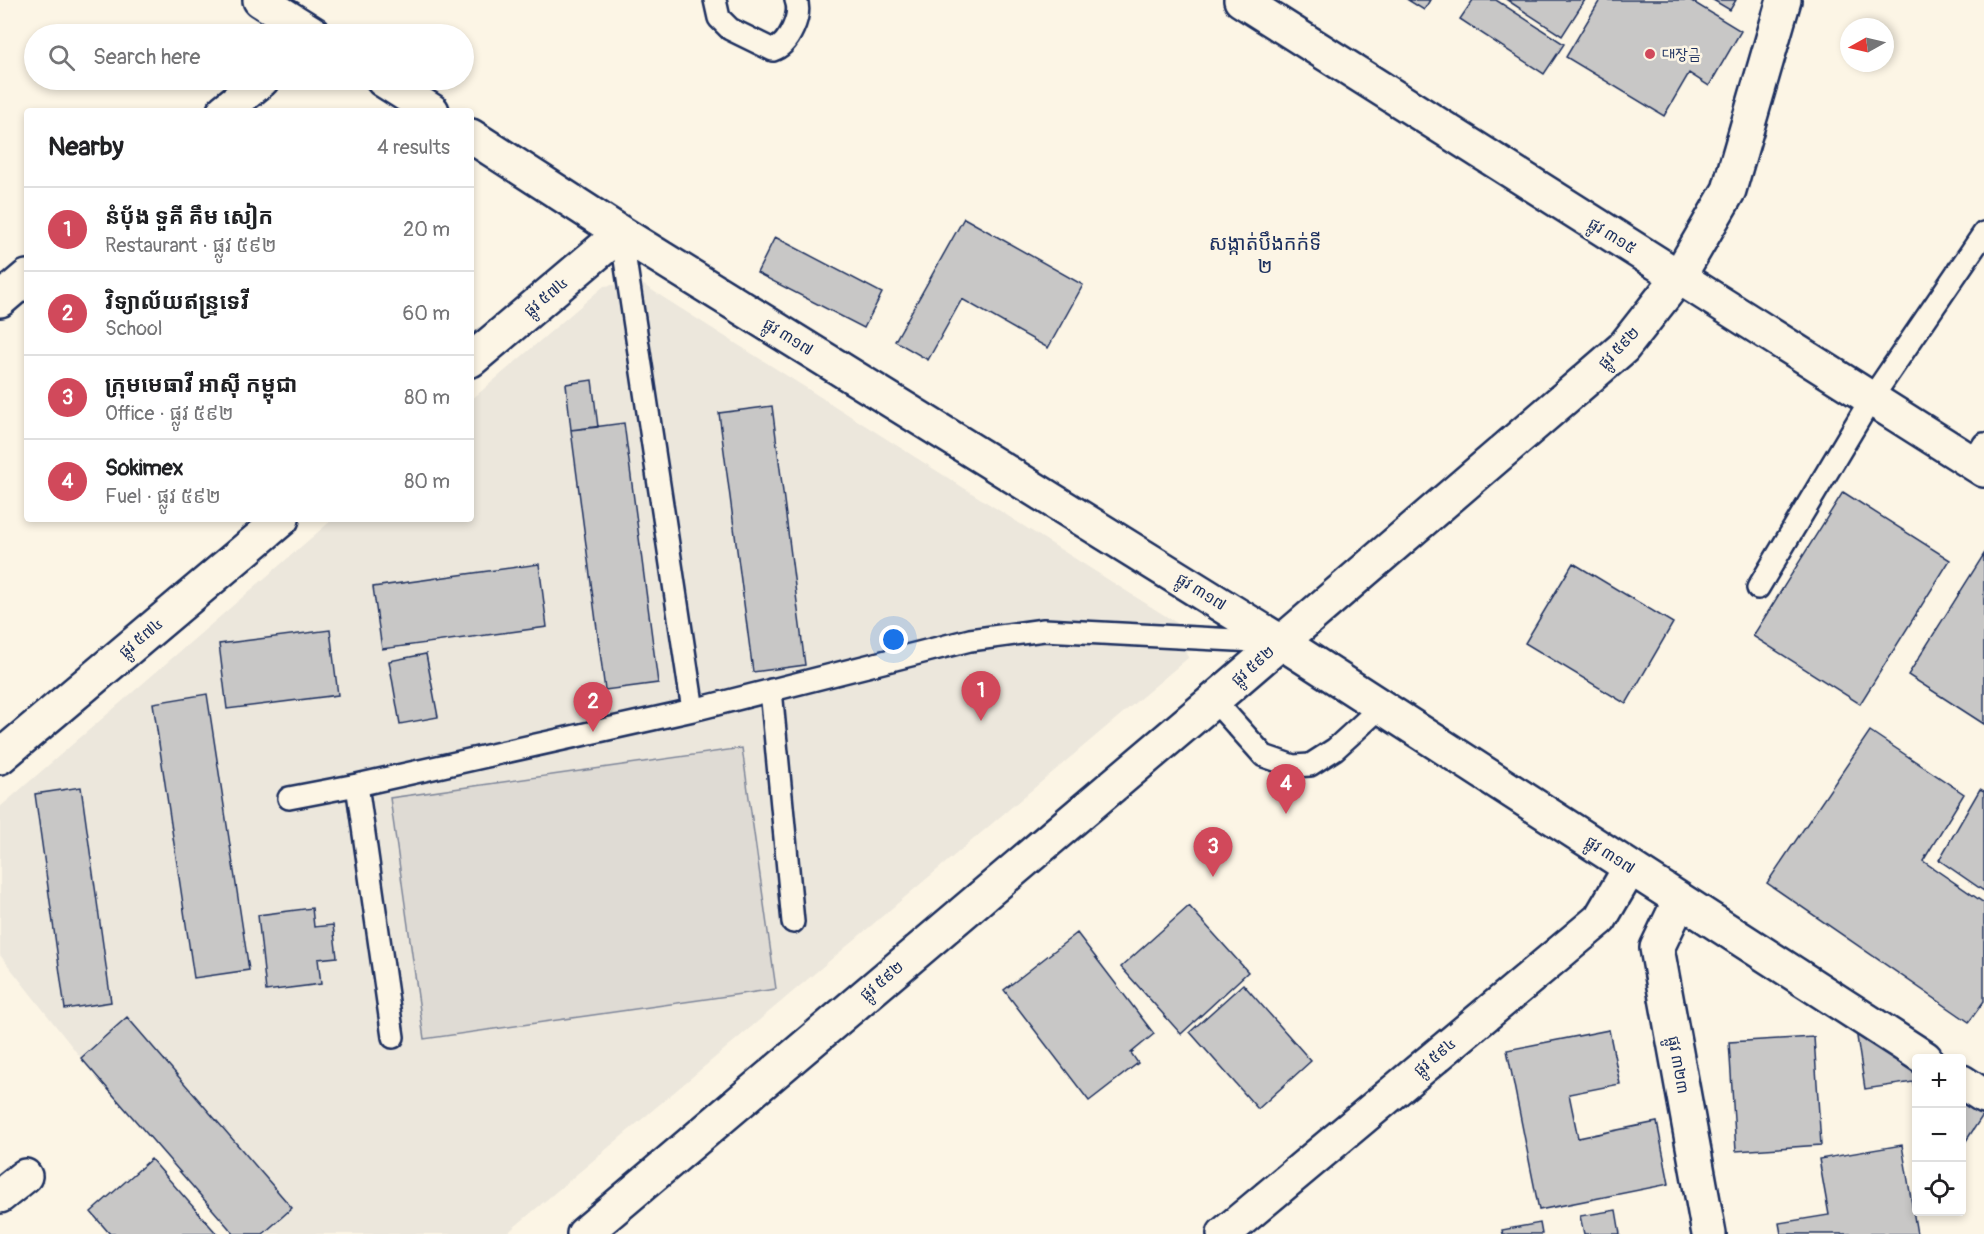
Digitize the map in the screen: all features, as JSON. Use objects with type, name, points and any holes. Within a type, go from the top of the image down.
[{"type":"street","points":[[260,0],[298,24]]},
{"type":"street","name":"ផ្លូវ ៣១៥","points":[[1241,0],[1871,399],[1980,459]]},
{"type":"street","name":"ផ្លូវ ៥៩២","points":[[584,1234],[1214,700],[1623,348],[1678,278],[1729,190],[1784,0]]},
{"type":"street","points":[[228,108],[250,90]]},
{"type":"street","points":[[399,90],[427,108]]},
{"type":"street","name":"ផ្លូវ ៣១៧","points":[[474,138],[621,233],[1281,642],[1917,1054]]},
{"type":"street","name":"ផ្លូវ ៥៧៤","points":[[474,357],[621,233]]},
{"type":"street","points":[[0,300],[24,280]]},
{"type":"street","name":"ផ្លូវ ៥៧៤","points":[[0,757],[278,522]]},
{"type":"street","name":"ផ្លូវ ៥៩៤","points":[[1224,1234],[1600,919],[1630,868]]},
{"type":"street","name":"ផ្លូវ ៣២៣","points":[[1680,900],[1657,948],[1709,1234]]},
{"type":"street","points":[[1966,1085],[1984,1096]]},
{"type":"street","points":[[0,1196],[25,1176]]},
{"type":"lane","points":[[715,0],[719,18],[730,29],[773,50],[781,48],[789,37],[799,8],[796,0]]},
{"type":"lane","points":[[1758,588],[1871,399],[1984,232]]},
{"type":"lane","points":[[621,233],[693,710]]},
{"type":"lane","points":[[289,798],[693,710],[970,640],[1044,630],[1281,642]]},
{"type":"lane","points":[[771,690],[793,922]]},
{"type":"lane","points":[[1214,700],[1264,756],[1293,766],[1310,765],[1335,749],[1382,707]]},
{"type":"lane","points":[[357,785],[393,1037]]},
{"type":"shaded area","points":[[639,282],[1183,627],[1188,658],[506,1234],[234,1234],[81,1058],[0,955],[0,807],[330,522],[474,522],[474,397],[604,286]]},
{"type":"shaded area","points":[[742,748],[776,989],[424,1039],[390,798]]},
{"type":"building","points":[[1408,0],[1430,0],[1424,10]]},
{"type":"building","points":[[1473,0],[1496,0],[1564,44],[1544,74],[1460,19]]},
{"type":"building","points":[[1507,0],[1585,0],[1562,36]]},
{"type":"building","points":[[1600,0],[1690,0],[1741,31],[1709,86],[1689,73],[1664,116],[1566,57]]},
{"type":"building","points":[[1713,0],[1736,0],[1730,10]]},
{"type":"building","points":[[964,218],[1083,285],[1048,348],[962,299],[928,360],[895,341]]},
{"type":"building","points":[[775,237],[882,293],[864,328],[757,273]]},
{"type":"building","points":[[592,380],[598,427],[571,430],[566,384]]},
{"type":"building","points":[[772,406],[805,665],[753,672],[719,413]]},
{"type":"building","points":[[624,423],[658,683],[605,690],[571,430]]},
{"type":"building","points":[[1843,492],[1950,560],[1860,704],[1753,636]]},
{"type":"building","points":[[1984,554],[1984,724],[1908,675]]},
{"type":"building","points":[[1573,563],[1673,623],[1626,704],[1525,643]]},
{"type":"building","points":[[539,564],[547,627],[382,649],[373,587]]},
{"type":"building","points":[[330,630],[338,695],[227,709],[219,644]]},
{"type":"building","points":[[426,654],[438,717],[400,724],[389,661]]},
{"type":"building","points":[[207,694],[249,970],[194,978],[153,703]]},
{"type":"building","points":[[1870,731],[1964,794],[1923,861],[1984,903],[1984,1001],[1969,1022],[1767,883]]},
{"type":"building","points":[[81,787],[111,1002],[65,1009],[35,794]]},
{"type":"building","points":[[1980,789],[1984,791],[1984,891],[1939,860]]},
{"type":"building","points":[[1189,906],[1248,972],[1181,1034],[1121,967]]},
{"type":"building","points":[[312,908],[314,927],[333,925],[337,957],[318,959],[321,984],[266,991],[258,915]]},
{"type":"building","points":[[1077,933],[1154,1034],[1131,1053],[1138,1063],[1089,1101],[1004,990]]},
{"type":"building","points":[[1243,984],[1311,1061],[1258,1109],[1190,1032]]},
{"type":"building","points":[[127,1017],[292,1208],[263,1234],[234,1234],[81,1058]]},
{"type":"building","points":[[1609,1030],[1620,1084],[1569,1094],[1578,1138],[1657,1122],[1669,1184],[1539,1210],[1507,1050]]},
{"type":"building","points":[[1856,1030],[1912,1068],[1912,1082],[1865,1089]]},
{"type":"building","points":[[1814,1037],[1821,1145],[1736,1151],[1729,1042]]},
{"type":"building","points":[[1966,1104],[1983,1115],[1966,1141]]},
{"type":"building","points":[[1902,1145],[1912,1216],[1914,1216],[1917,1234],[1781,1234],[1779,1223],[1829,1215],[1819,1159]]},
{"type":"building","points":[[151,1159],[217,1234],[110,1234],[91,1212]]},
{"type":"building","points":[[1616,1210],[1620,1234],[1584,1234],[1580,1216]]},
{"type":"building","points":[[1540,1223],[1542,1234],[1503,1234],[1502,1230]]},
{"type":"place","name":"대장금","points":[[1650,54]]},
{"type":"place","name":"នំប៉័ង ទួគី គឹម សៀក","points":[[981,721]]},
{"type":"place","name":"វិទ្យាល័យឥន្រ្ទទេវី","points":[[593,732]]},
{"type":"place","name":"Sokimex","points":[[1286,814]]},
{"type":"place","name":"ក្រុមមេធាវី អាស៊ី កម្ពុជា","points":[[1213,877]]},
{"type":"district","name":"សង្កាត់បឹងកក់ទី ២","points":[[1265,254]]}]
